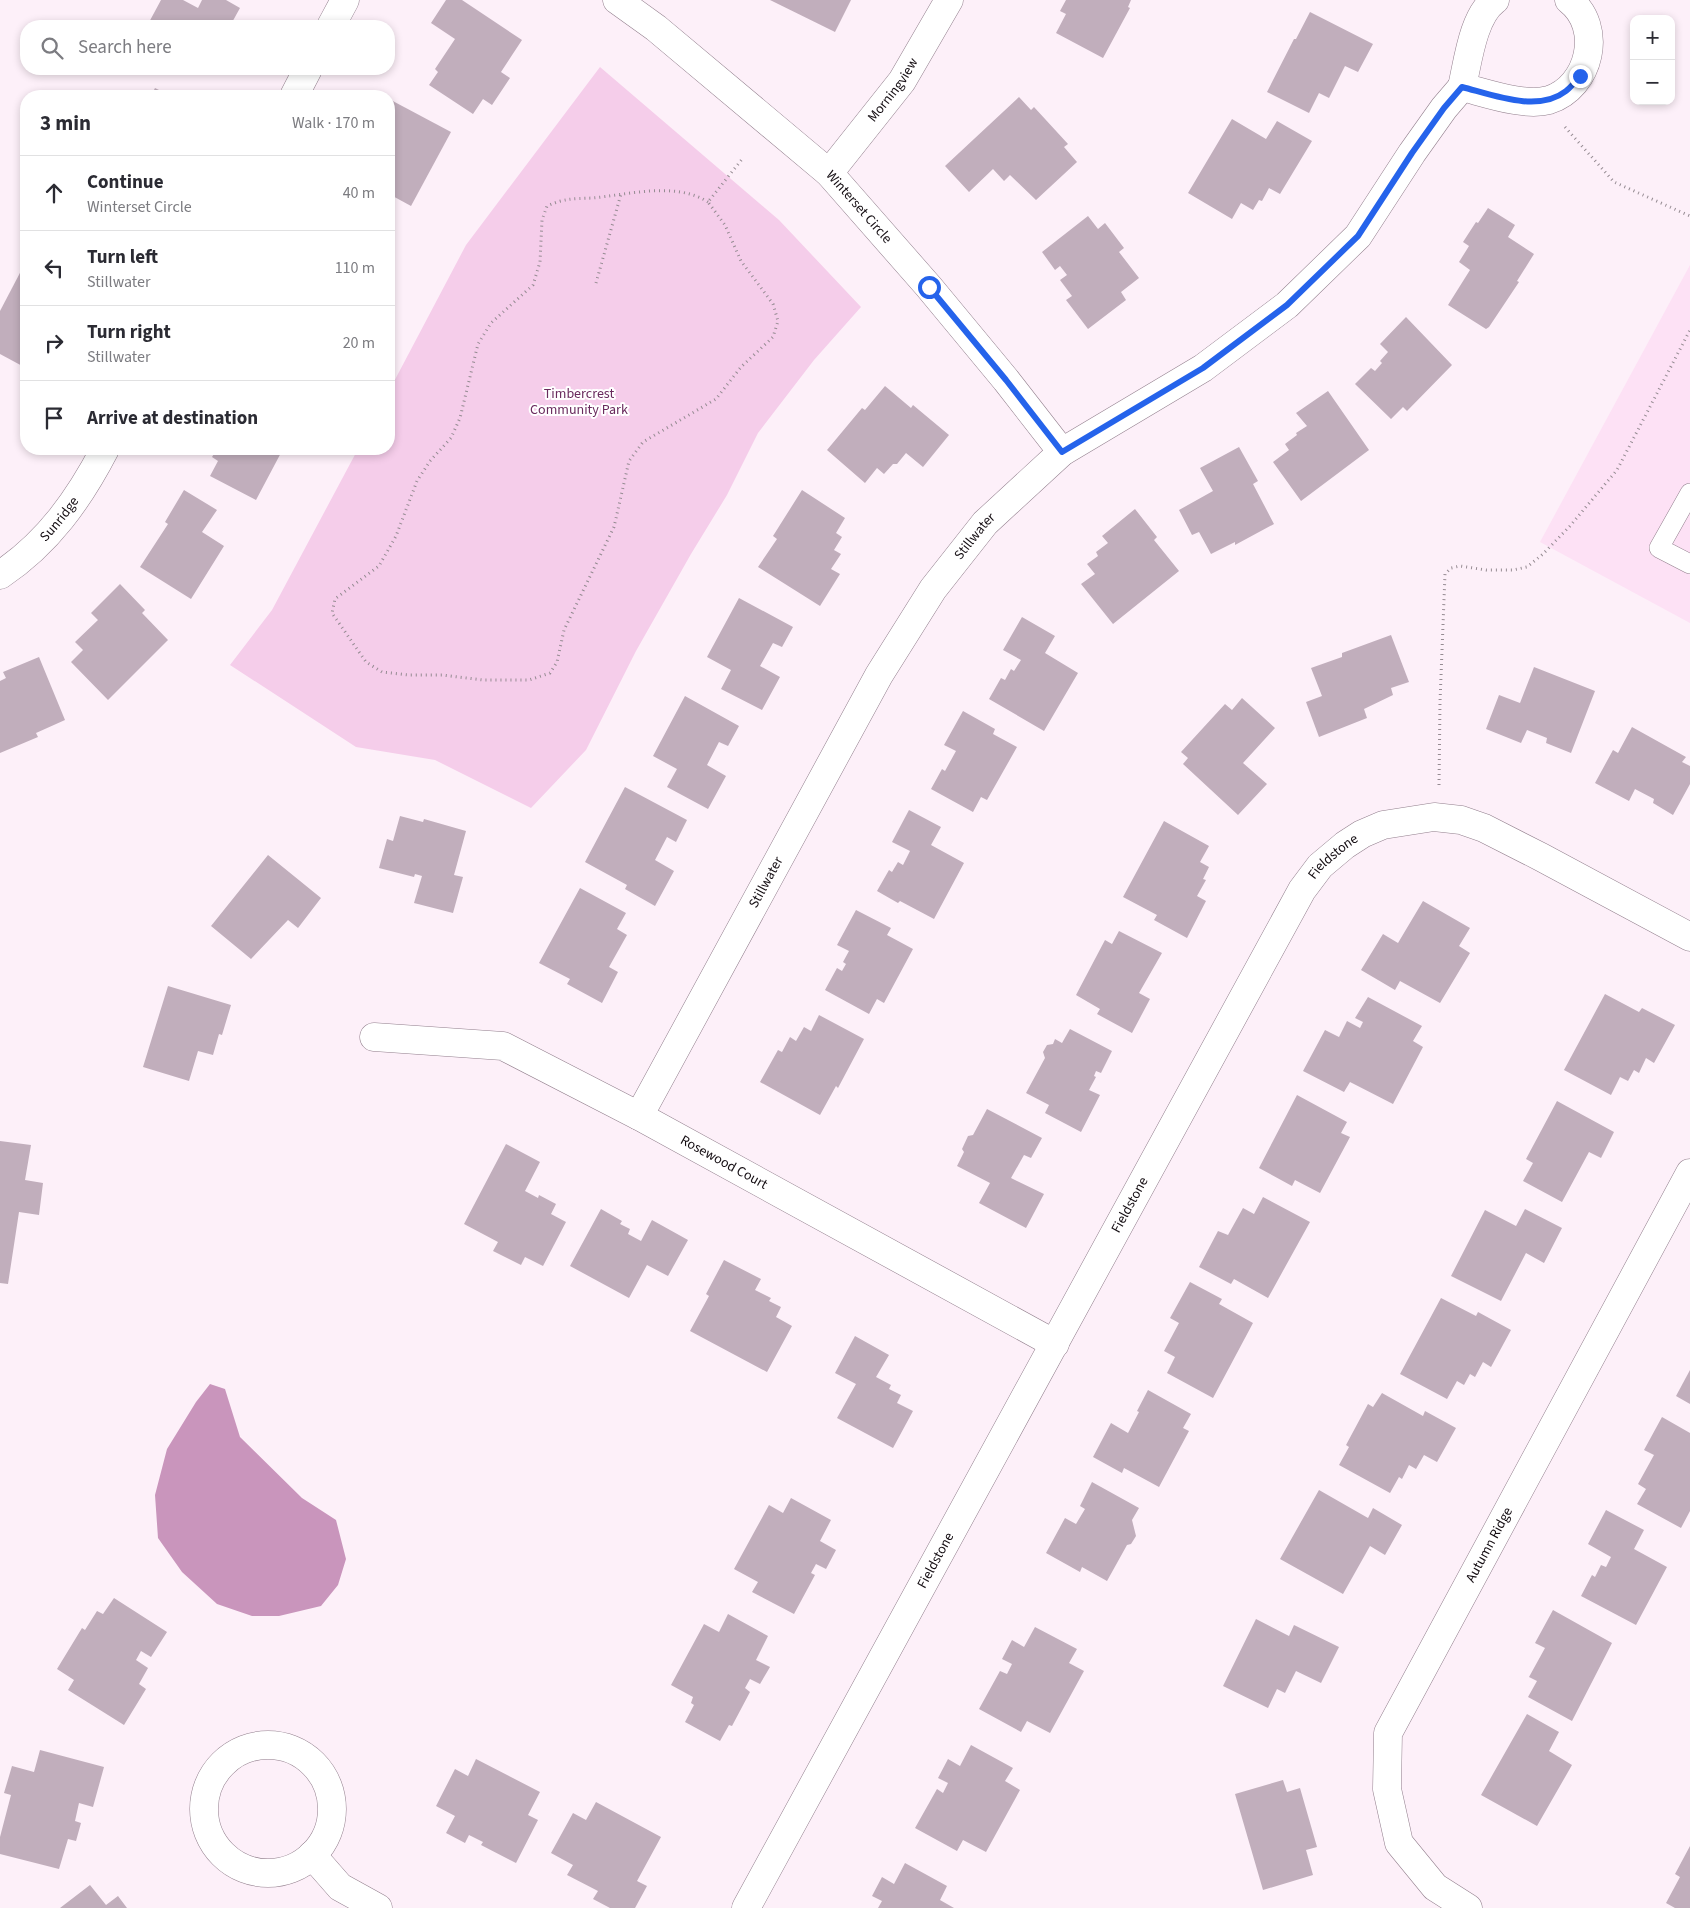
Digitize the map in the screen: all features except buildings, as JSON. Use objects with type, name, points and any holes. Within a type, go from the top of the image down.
[{"type":"street","points":[[334,20],[345,0]]},
{"type":"street","name":"Winterset Circle","points":[[617,0],[656,28],[829,173],[941,302],[1006,380],[1062,452]]},
{"type":"street","name":"Morningview","points":[[829,173],[902,82],[949,0]]},
{"type":"street","name":"Stillwater","points":[[639,1116],[879,675],[933,588],[985,523],[1062,452],[1203,368],[1287,305],[1358,236],[1412,153],[1444,108],[1462,87],[1479,19],[1495,0]]},
{"type":"street","points":[[1462,87],[1530,103],[1549,100],[1566,91],[1580,76],[1588,59],[1590,40],[1585,21],[1575,4],[1569,0]]},
{"type":"street","points":[[297,90],[305,75]]},
{"type":"street","name":"Sunridge","points":[[0,575],[18,563],[57,525],[102,455]]},
{"type":"street","name":"Fieldstone","points":[[746,1908],[1302,890],[1320,866],[1345,845],[1362,834],[1383,825],[1434,816],[1461,820],[1484,828],[1541,856],[1690,937]]},
{"type":"street","name":"Rosewood Court","points":[[374,1037],[504,1046],[639,1116],[1055,1344]]},
{"type":"street","name":"Autumn Ridge","points":[[1468,1908],[1435,1887],[1399,1843],[1387,1789],[1388,1733],[1690,1173]]},
{"type":"street","points":[[265,1744],[287,1747],[307,1757],[322,1773],[330,1794],[332,1816],[325,1837],[312,1855],[295,1867],[275,1873],[255,1872],[236,1865],[220,1852],[209,1834],[203,1815],[205,1794],[212,1775],[226,1760],[243,1749],[265,1744]]},
{"type":"street","points":[[312,1855],[340,1887],[378,1908]]},
{"type":"lane","points":[[1690,493],[1659,548],[1690,564]]},
{"type":"path","points":[[1540,101],[1614,182],[1690,216]]},
{"type":"path","points":[[708,202],[743,158]]},
{"type":"path","points":[[644,190],[689,194],[708,202],[725,225],[741,261],[773,304],[778,321],[773,337],[742,367],[716,399],[643,442],[629,461],[614,527],[564,630],[557,662],[550,673],[529,680],[483,680],[442,675],[409,675],[382,672],[366,662],[332,613],[335,599],[379,566],[396,536],[417,481],[430,461],[451,438],[460,418],[478,344],[491,323],[533,285],[537,276],[540,262],[542,220],[547,206],[563,199],[622,194],[644,190]]},
{"type":"path","points":[[596,283],[622,194]]},
{"type":"path","points":[[1441,818],[1438,774],[1445,574],[1451,568],[1460,566],[1486,570],[1513,570],[1527,566],[1543,554],[1570,526],[1616,470],[1690,330]]},
{"type":"shaded area","points":[[1690,265],[1690,623],[1540,542]]},
{"type":"shaded area","points":[[210,1384],[225,1389],[240,1437],[302,1498],[336,1520],[346,1559],[338,1585],[321,1606],[279,1616],[252,1616],[217,1604],[182,1572],[158,1538],[155,1495],[167,1449],[196,1402]]},
{"type":"green space","name":"Timbercrest Community Park","points":[[600,67],[779,220],[861,307],[814,360],[758,433],[727,495],[636,651],[586,750],[531,808],[435,760],[356,747],[230,665],[272,610],[355,455],[395,455],[395,380],[466,245]]},
{"type":"route","points":[[929,287],[1006,380],[1062,452],[1203,368],[1287,305],[1358,236],[1412,153],[1444,108],[1462,87],[1530,103],[1549,100],[1566,91],[1580,76]]}]
